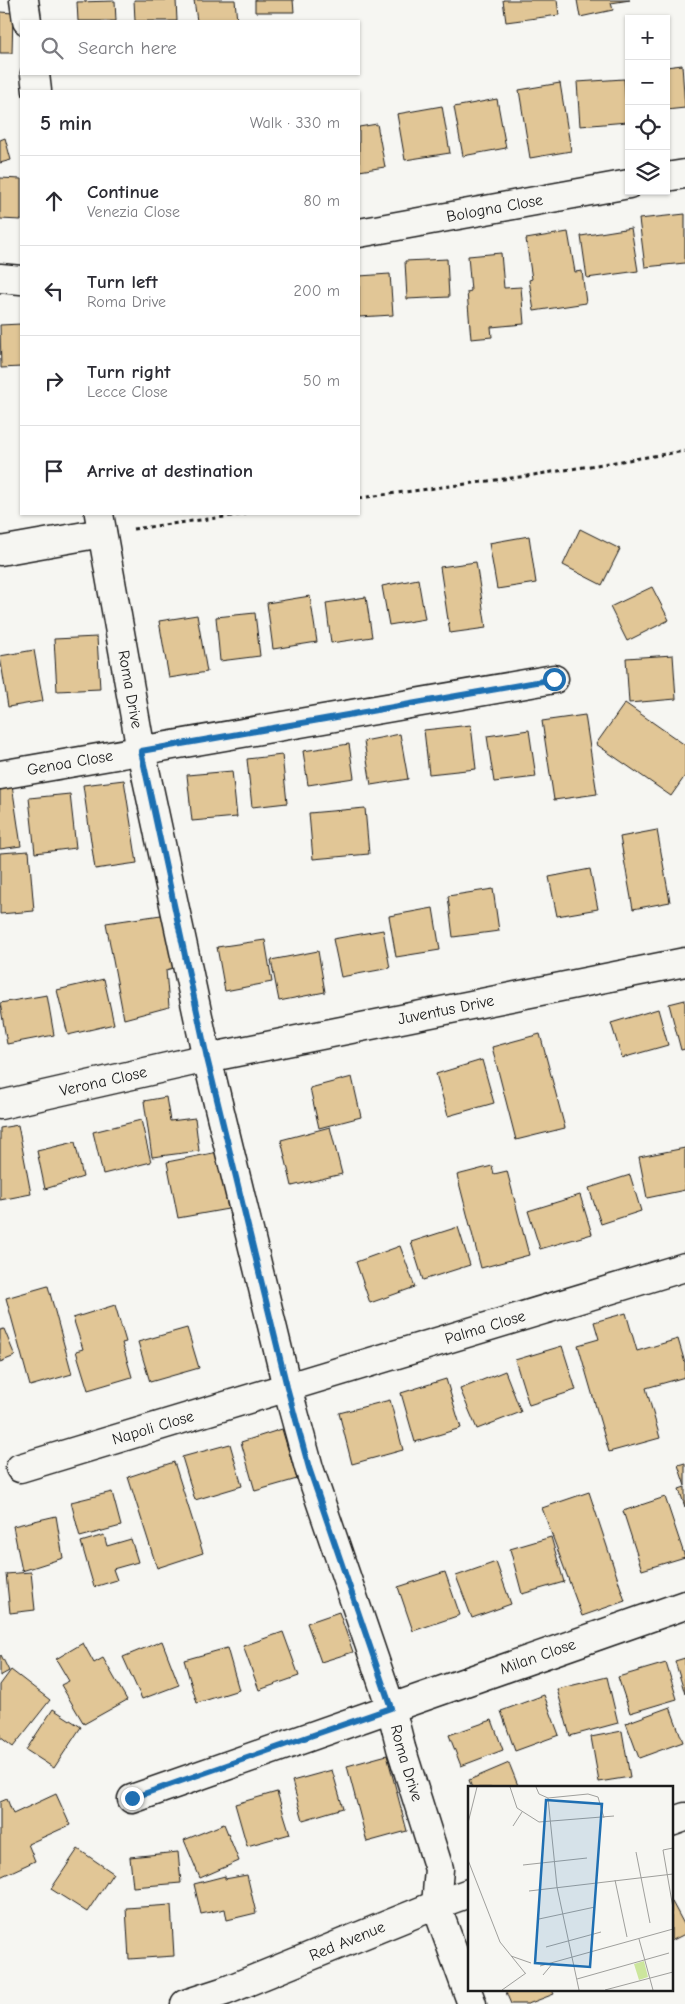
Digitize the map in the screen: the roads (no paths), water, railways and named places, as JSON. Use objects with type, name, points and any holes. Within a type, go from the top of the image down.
[{"type":"street","points":[[24,0],[27,20]]},
{"type":"street","points":[[35,75],[37,90]]},
{"type":"street","points":[[670,176],[685,174]]},
{"type":"street","name":"Bologna Close","points":[[360,233],[625,185]]},
{"type":"street","points":[[0,278],[20,280]]},
{"type":"street","points":[[0,551],[101,524]]},
{"type":"street","name":"Roma Drive","points":[[101,524],[141,751],[207,1058],[287,1387],[309,1468],[391,1708],[400,1748],[440,1869],[436,1905]]},
{"type":"street","name":"Genoa Close","points":[[0,775],[554,679]]},
{"type":"street","name":"Juventus Drive","points":[[207,1058],[685,962]]},
{"type":"street","name":"Verona Close","points":[[0,1105],[207,1058]]},
{"type":"street","name":"Palma Close","points":[[287,1387],[685,1267]]},
{"type":"street","name":"Napoli Close","points":[[20,1468],[287,1387]]},
{"type":"street","name":"Milan Close","points":[[132,1798],[685,1605]]},
{"type":"street","points":[[672,1822],[685,1818]]},
{"type":"street","name":"Red Avenue","points":[[185,2004],[220,1998],[436,1905],[468,1893]]},
{"type":"street","points":[[436,1905],[472,2004]]}]
